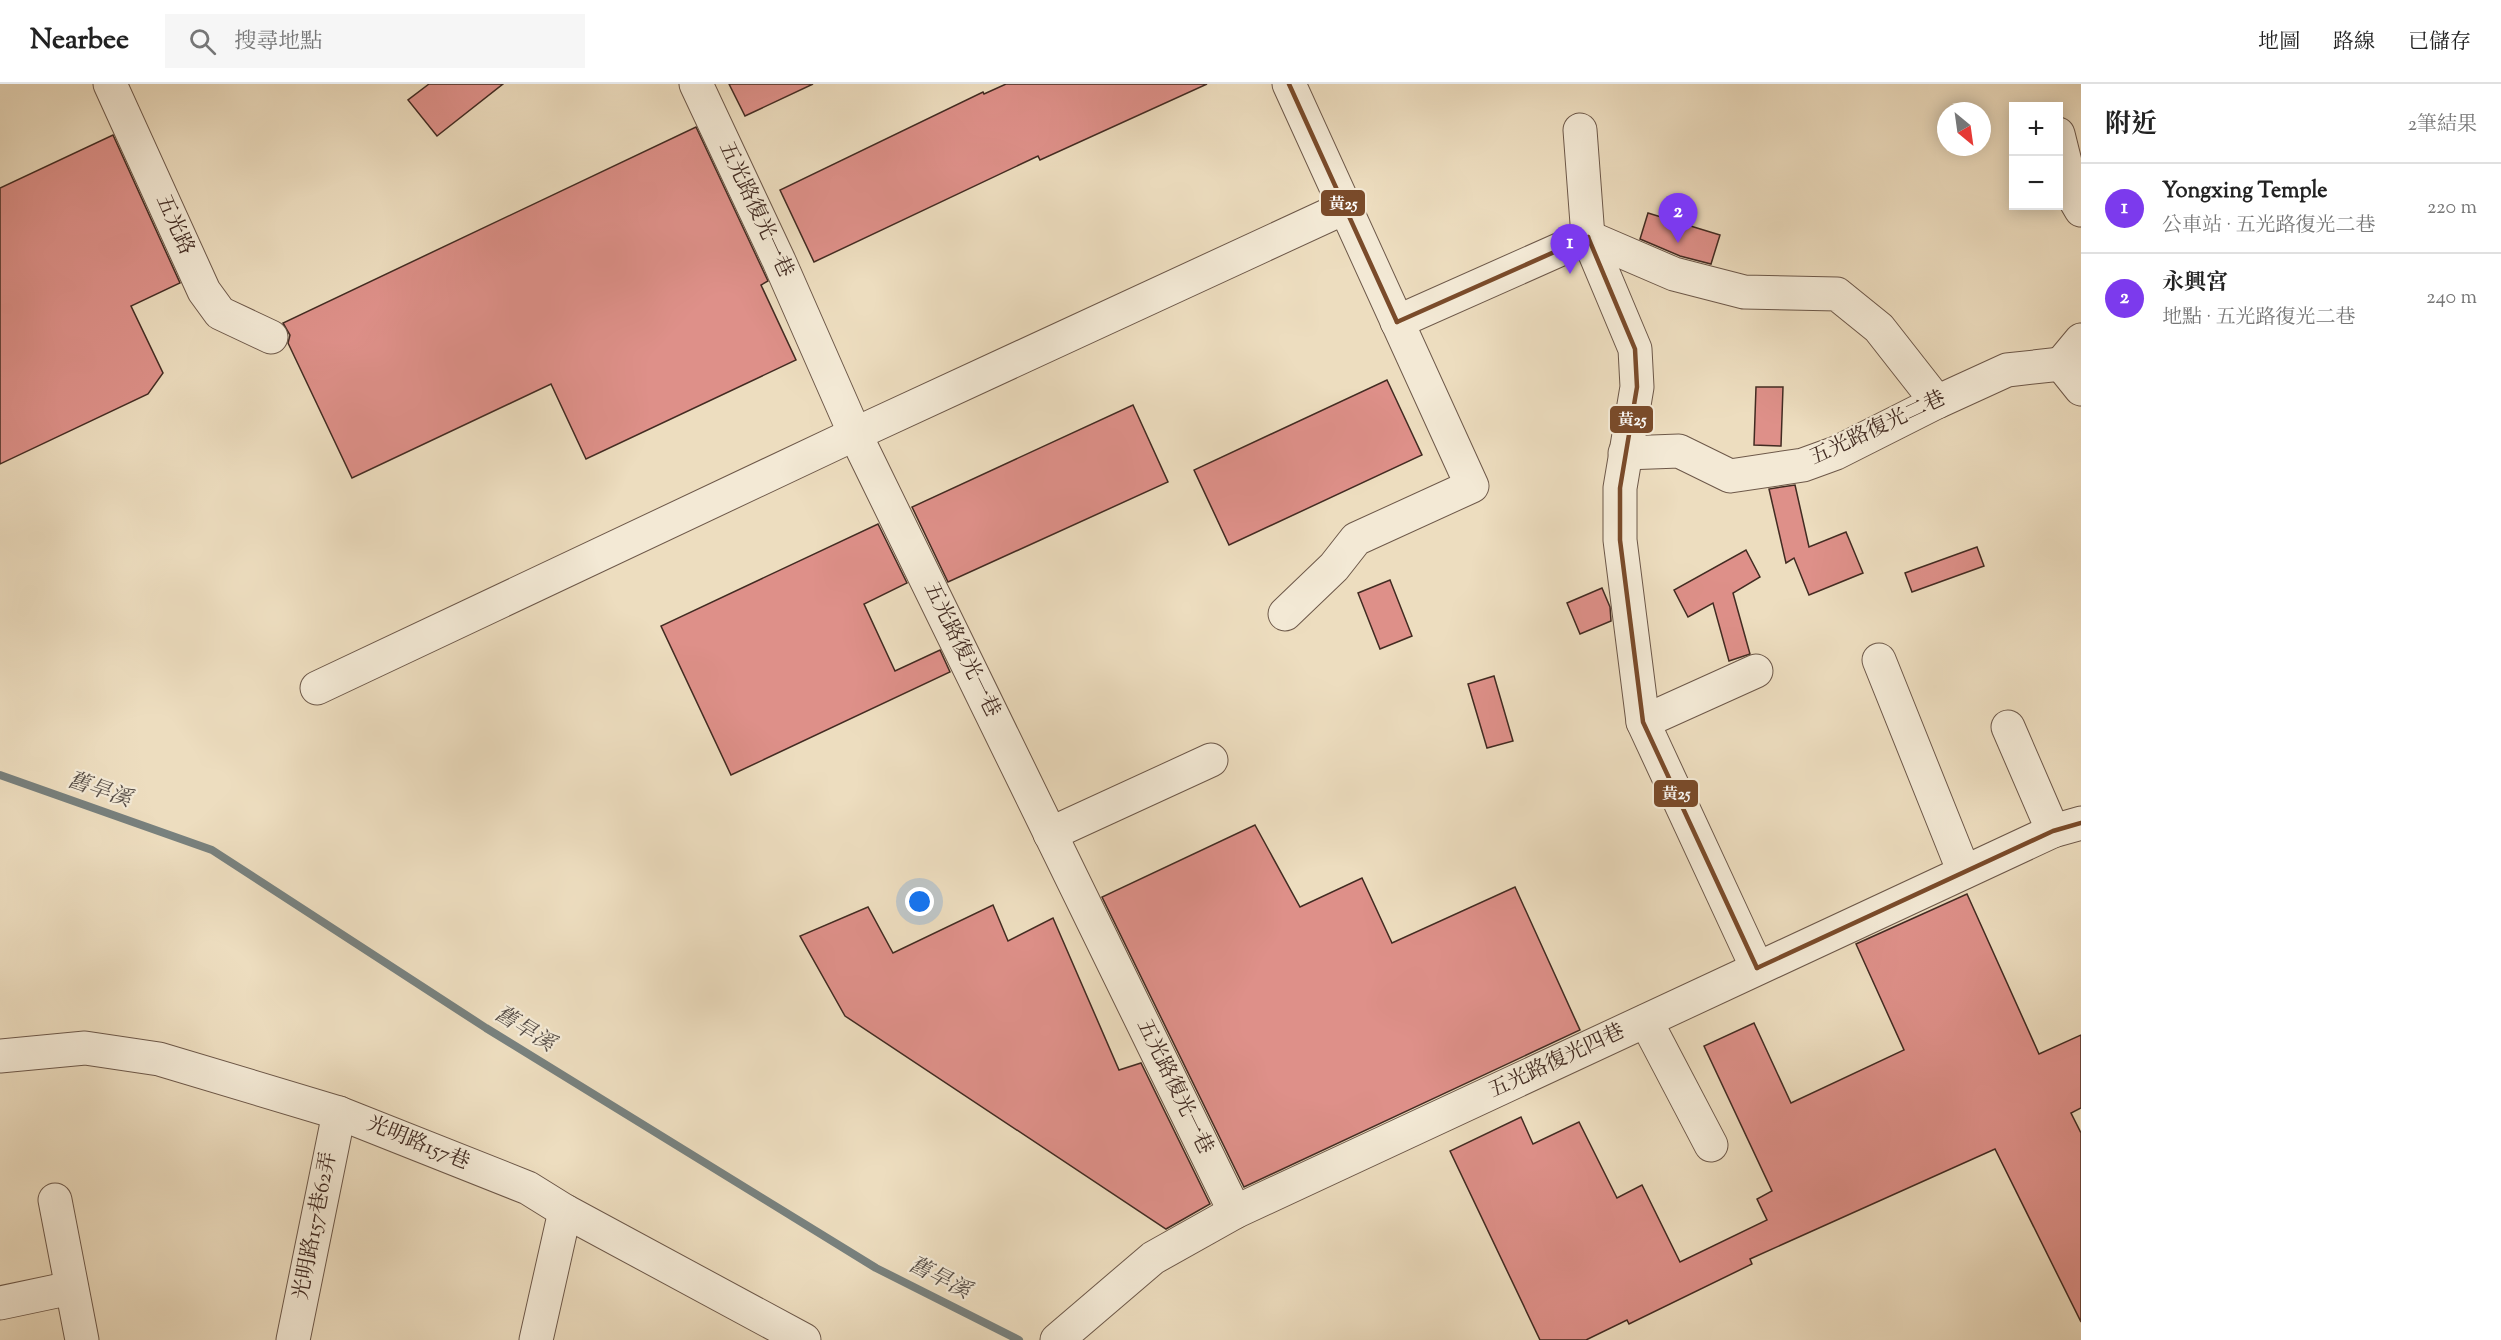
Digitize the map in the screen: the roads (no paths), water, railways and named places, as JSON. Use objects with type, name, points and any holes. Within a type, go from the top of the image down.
[{"type":"street","name":"五光路","points":[[110,84],[204,291],[219,313],[271,337]]},
{"type":"street","name":"五光路復光一巷","points":[[696,84],[779,261],[855,434],[1235,1212]]},
{"type":"street","points":[[1285,614],[1334,567],[1356,539],[1472,486],[1289,84]]},
{"type":"street","points":[[1580,130],[1588,237],[1635,348],[1637,387],[1620,488],[1620,540],[1643,722],[1757,968]]},
{"type":"street","points":[[2063,154],[2074,198],[2081,210]]},
{"type":"street","points":[[317,688],[855,434],[1346,207]]},
{"type":"street","points":[[1397,322],[1588,237],[1674,274],[1744,292],[1837,294],[1879,328],[1938,402]]},
{"type":"street","name":"五光路復光二巷","points":[[1625,453],[1679,451],[1730,476],[1803,465],[1836,453],[2007,370],[2074,364]]},
{"type":"street","points":[[1879,660],[1964,872]]},
{"type":"street","points":[[1643,722],[1756,671]]},
{"type":"street","points":[[2008,727],[2067,827]]},
{"type":"street","points":[[1050,834],[1211,760]]},
{"type":"street","name":"五光路復光四巷","points":[[1057,1340],[1153,1258],[1235,1212],[1964,872],[2067,827]]},
{"type":"street","points":[[1646,1021],[1711,1145]]},
{"type":"street","name":"光明路157巷","points":[[0,1056],[85,1048],[159,1059],[339,1113],[528,1188],[565,1211],[804,1340]]},
{"type":"street","name":"光明路157巷62弄","points":[[293,1340],[339,1113]]},
{"type":"street","points":[[55,1200],[82,1340]]},
{"type":"street","points":[[536,1340],[565,1211]]},
{"type":"street","points":[[0,1303],[71,1288]]},
{"type":"waterway","name":"舊旱溪","points":[[0,775],[212,850],[486,1028],[876,1268],[1019,1340]]},
{"type":"place","name":"永興宮","points":[[1678,243]]},
{"type":"place","name":"Yongxing Temple","points":[[1570,274]]}]
